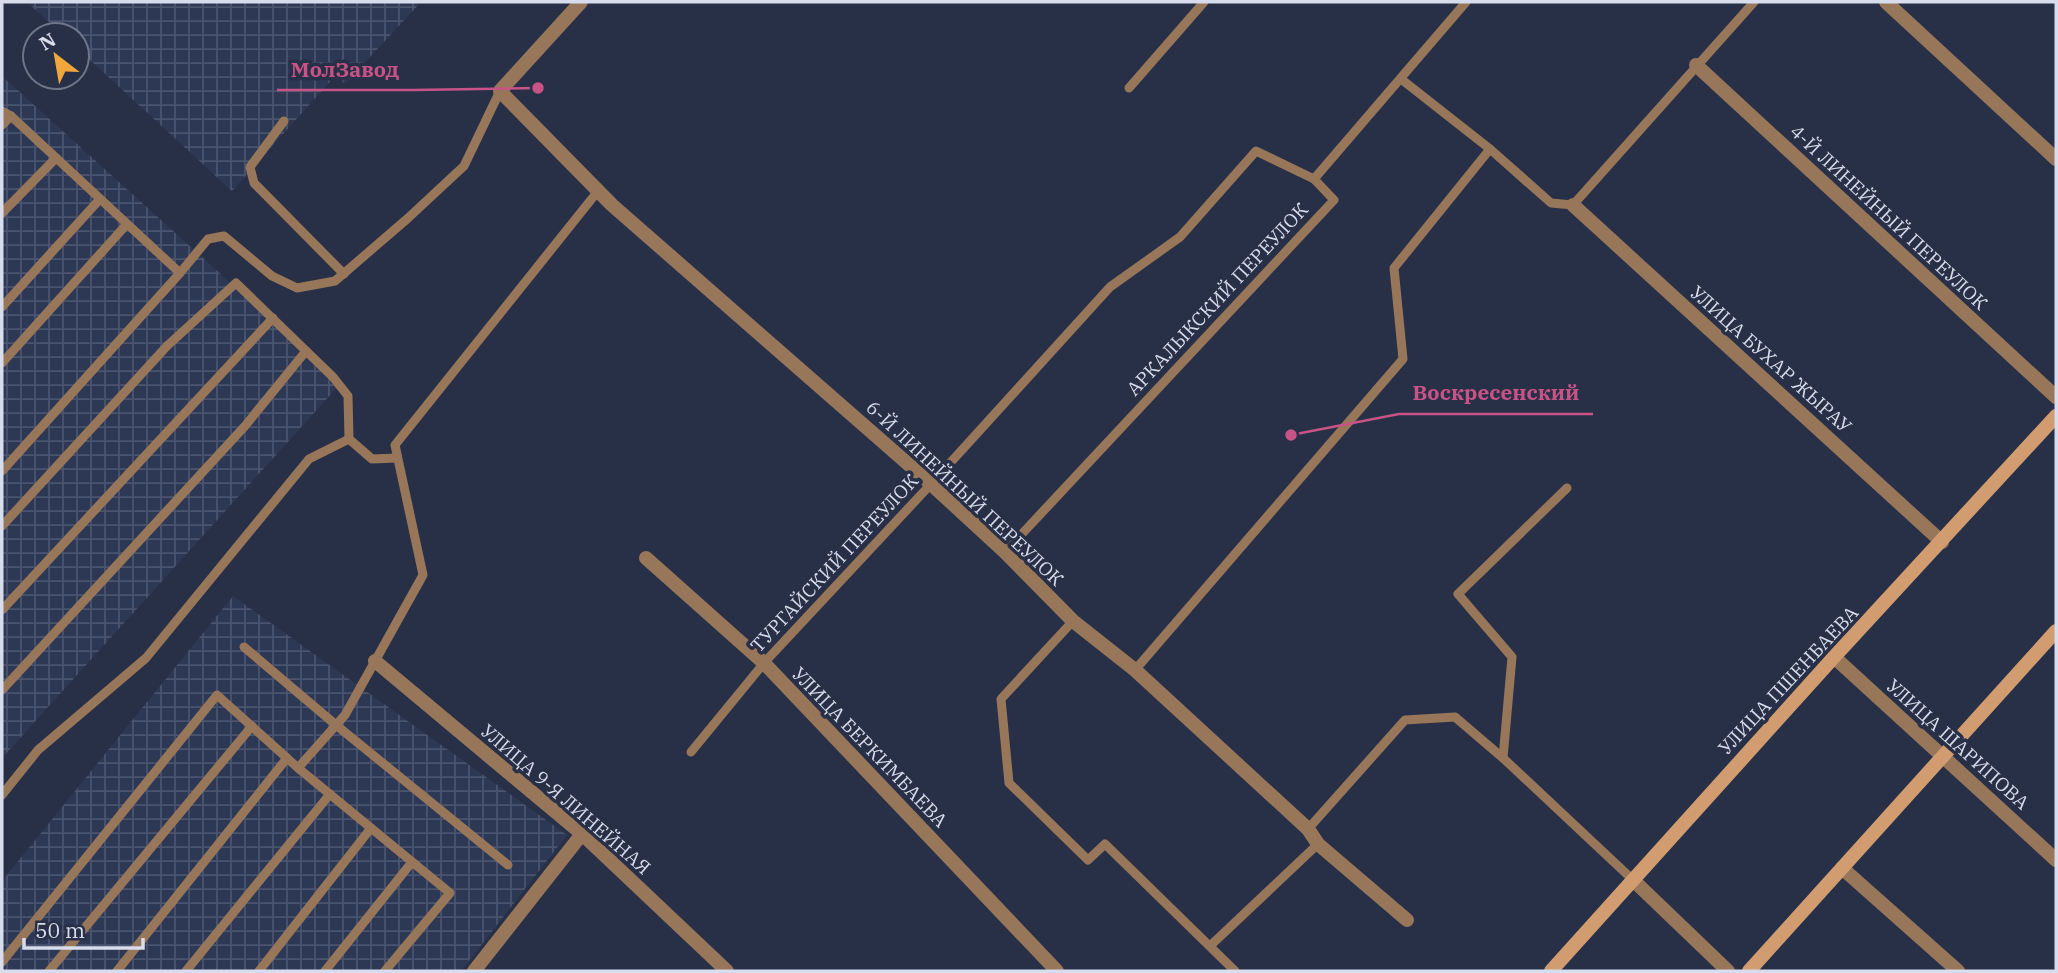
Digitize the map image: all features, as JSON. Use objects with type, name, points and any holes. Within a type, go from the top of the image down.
[{"type":"street","points":[[500,91],[581,2]]},
{"type":"street","points":[[1886,2],[2056,159]]},
{"type":"street","name":"4-Й ЛИНЕЙНЫЙ ПЕРЕУЛОК","points":[[1696,65],[2056,397]]},
{"type":"street","name":"6-Й ЛИНЕЙНЫЙ ПЕРЕУЛОК","points":[[500,91],[598,191],[931,484],[1005,552],[1073,621],[1135,670],[1308,829],[1318,844],[1407,920]]},
{"type":"street","name":"УЛИЦА БУХАР ЖЫРАУ","points":[[1573,205],[1942,542]]},
{"type":"street","name":"УЛИЦА ПШЕНБАЕВА","points":[[1551,971],[2056,416]]},
{"type":"street","name":"УЛИЦА БЕРКИМБАЕВА","points":[[646,558],[764,663],[1057,971]]},
{"type":"street","points":[[1749,971],[1943,756],[2054,638]]},
{"type":"street","name":"УЛИЦА ШАРИПОВА","points":[[1834,657],[2056,860]]},
{"type":"street","name":"УЛИЦА 9-Я ЛИНЕЙНАЯ","points":[[375,661],[582,834],[727,971]]},
{"type":"street","points":[[478,970],[582,834]]},
{"type":"street","points":[[1842,868],[1958,971]]},
{"type":"street","points":[[1632,879],[1728,971]]},
{"type":"lane","points":[[1129,88],[1204,2]]},
{"type":"lane","name":"АРКАЛЫКСКИЙ ПЕРЕУЛОК","points":[[1005,552],[1334,200],[1314,179],[1466,2]]},
{"type":"lane","points":[[1401,79],[1490,149],[1551,203],[1573,205],[1754,2]]},
{"type":"lane","points":[[2,471],[208,239],[224,236],[272,276],[297,288],[335,281],[464,166],[500,91]]},
{"type":"lane","points":[[2,111],[180,273]]},
{"type":"lane","points":[[2,125],[11,117]]},
{"type":"lane","points":[[284,121],[250,167],[254,183],[344,274]]},
{"type":"lane","points":[[1135,670],[1403,359],[1394,268],[1490,149]]},
{"type":"lane","name":"ТУРГАЙСКИЙ ПЕРЕУЛОК","points":[[691,752],[764,663],[1110,287],[1180,237],[1256,151],[1314,179]]},
{"type":"lane","points":[[2,213],[56,158]]},
{"type":"lane","points":[[298,768],[345,715],[423,575],[395,445],[598,191]]},
{"type":"lane","points":[[2,307],[100,199]]},
{"type":"lane","points":[[2,363],[127,224]]},
{"type":"lane","points":[[2,526],[167,346],[236,283],[333,377],[348,396],[349,439],[372,459],[397,457]]},
{"type":"lane","points":[[2,610],[273,318]]},
{"type":"lane","points":[[2,690],[245,426],[306,351]]},
{"type":"lane","points":[[2,795],[38,750],[146,658],[309,459],[349,439]]},
{"type":"lane","points":[[1503,758],[1511,657],[1458,594],[1567,488]]},
{"type":"lane","points":[[1073,621],[1001,699],[1009,783],[1088,860],[1105,844],[1235,971]]},
{"type":"lane","points":[[244,647],[508,865]]},
{"type":"lane","points":[[2,962],[217,695],[298,768],[450,893],[385,971]]},
{"type":"lane","points":[[1308,829],[1405,720],[1455,717],[1503,758],[1632,879]]},
{"type":"lane","points":[[49,971],[252,726]]},
{"type":"lane","points":[[117,971],[288,758]]},
{"type":"lane","points":[[186,971],[330,794]]},
{"type":"lane","points":[[259,971],[371,828]]},
{"type":"lane","points":[[1210,946],[1318,844]]},
{"type":"lane","points":[[325,971],[412,862]]},
{"type":"shaded area","points":[[27,2],[421,2],[345,84],[336,75],[232,191],[91,61],[91,21],[48,21]]},
{"type":"shaded area","points":[[2,76],[341,383],[2,758]]},
{"type":"shaded area","points":[[233,596],[567,835],[461,971],[2,971],[2,881]]},
{"type":"place","name":"МолЗавод","points":[[538,88]]},
{"type":"place","name":"Воскресенский","points":[[1291,435]]}]
